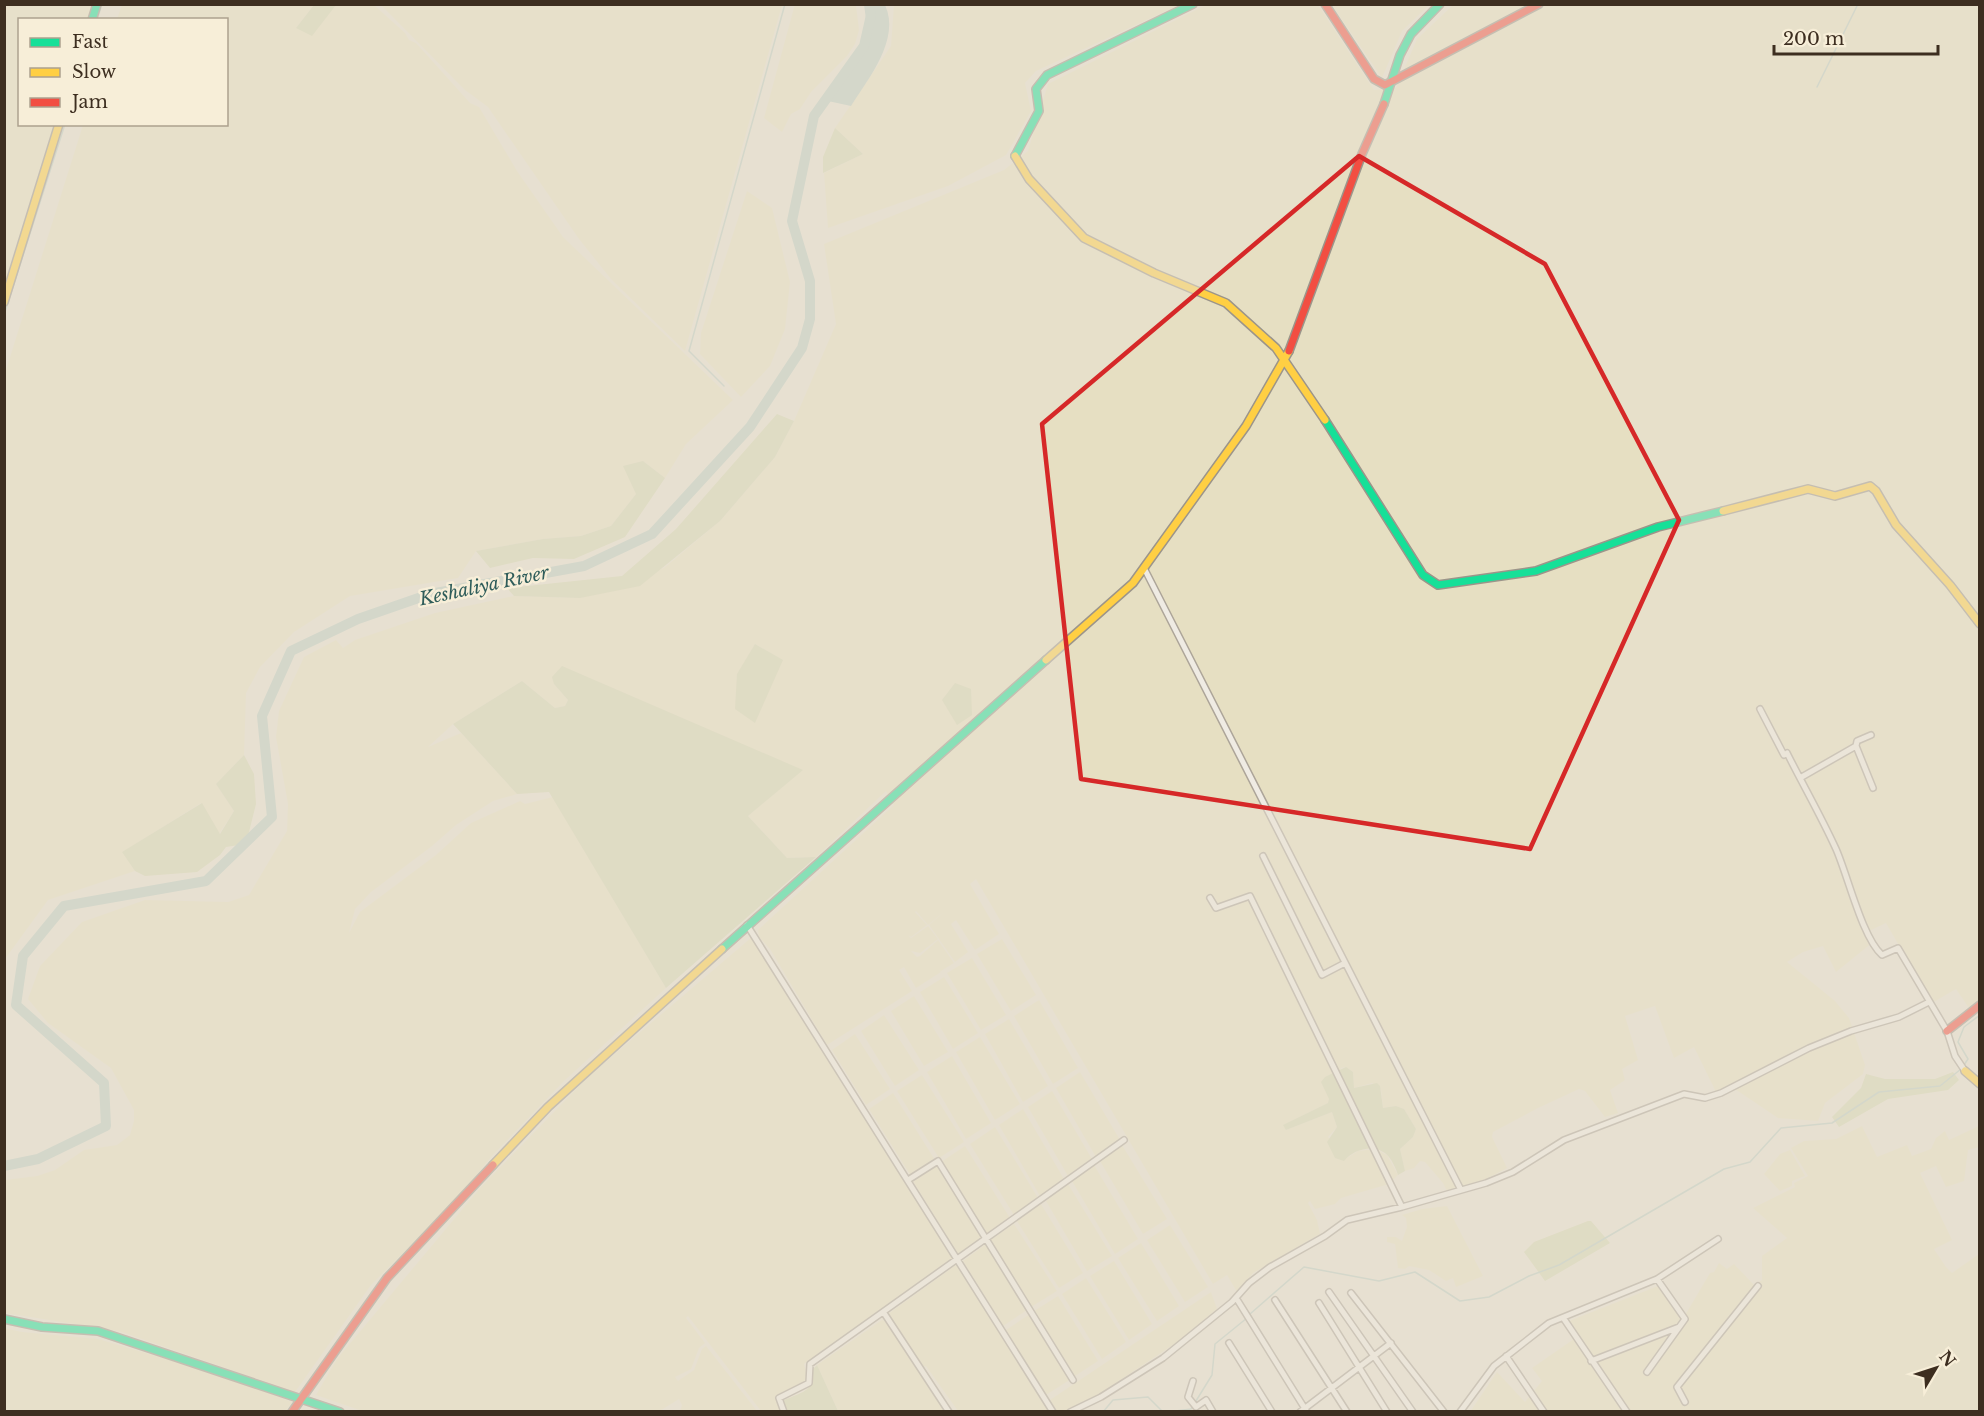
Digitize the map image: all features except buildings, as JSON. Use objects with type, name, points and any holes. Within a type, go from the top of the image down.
[{"type":"street","points":[[1193,4],[1047,75],[1036,90],[1039,111],[1014,157],[1029,179],[1084,238],[1154,273],[1226,303],[1263,335],[1285,362],[1353,462],[1423,575],[1438,585],[1536,571],[1658,527],[1753,501],[1808,489],[1835,496],[1870,486],[1876,491],[1905,536],[1950,585],[1980,624]]},
{"type":"street","points":[[1325,4],[1374,79],[1385,85],[1539,4]]},
{"type":"street","points":[[292,1412],[387,1278],[548,1107],[747,925],[1126,590],[1144,568],[1246,426],[1285,362],[1400,55],[1411,34],[1440,4]]},
{"type":"street","points":[[4,302],[58,126]]},
{"type":"street","points":[[1144,568],[1461,1190]]},
{"type":"street","points":[[1760,709],[1784,755],[1787,753],[1836,848],[1864,927],[1876,950],[1882,955],[1898,948],[1947,1031],[1963,1069],[1980,1084]]},
{"type":"street","points":[[1800,778],[1856,746],[1857,741],[1870,735]]},
{"type":"street","points":[[1856,746],[1874,788]]},
{"type":"street","points":[[1263,856],[1322,975],[1345,963]]},
{"type":"street","points":[[1210,898],[1216,908],[1250,896],[1402,1207]]},
{"type":"street","points":[[747,925],[1053,1412]]},
{"type":"street","points":[[1070,1412],[1101,1397],[1163,1358],[1232,1302],[1249,1283],[1289,1255],[1325,1236],[1347,1220],[1461,1190],[1513,1172],[1564,1140],[1593,1128],[1684,1094],[1705,1098],[1721,1093],[1809,1048],[1851,1031],[1899,1017],[1929,1002]]},
{"type":"street","points":[[1947,1031],[1980,1005]]},
{"type":"street","points":[[784,1412],[779,1398],[809,1383],[810,1364],[1124,1140]]},
{"type":"street","points":[[908,1180],[938,1161],[1073,1380]]},
{"type":"street","points":[[1460,1412],[1494,1366],[1549,1323],[1564,1319],[1657,1279],[1718,1239]]},
{"type":"street","points":[[1647,1372],[1685,1319],[1657,1279]]},
{"type":"street","points":[[1685,1402],[1677,1387],[1758,1286]]},
{"type":"street","points":[[1329,1292],[1413,1412]]},
{"type":"street","points":[[1351,1293],[1444,1412]]},
{"type":"street","points":[[1275,1300],[1347,1412]]},
{"type":"street","points":[[1238,1301],[1304,1410],[1391,1343]]},
{"type":"street","points":[[1319,1304],[1387,1412]]},
{"type":"street","points":[[884,1313],[949,1412]]},
{"type":"street","points":[[4,1319],[42,1327],[98,1331],[340,1412]]},
{"type":"street","points":[[1564,1319],[1627,1412]]},
{"type":"street","points":[[1591,1361],[1679,1327]]},
{"type":"street","points":[[1229,1343],[1272,1412]]},
{"type":"street","points":[[1506,1356],[1544,1412]]},
{"type":"street","points":[[1194,1381],[1188,1397],[1192,1403],[1206,1400],[1214,1412]]},
{"type":"highlighted area","points":[[1359,156],[1545,264],[1679,520],[1530,849],[1081,779],[1042,424]]},
{"type":"shaded area","points":[[5,4],[92,5],[88,18],[18,18],[18,126],[55,126],[5,289]]},
{"type":"shaded area","points":[[795,4],[856,5],[859,30],[855,44],[847,56],[811,92],[800,109],[791,114],[782,132],[764,118]]},
{"type":"shaded area","points":[[122,5],[314,5],[296,28],[336,5],[374,5],[405,33],[409,40],[416,43],[470,103],[479,107],[517,171],[563,237],[733,400],[686,444],[665,478],[643,461],[636,494],[611,526],[581,536],[543,539],[476,551],[458,578],[350,596],[294,632],[260,667],[246,693],[244,755],[216,784],[234,811],[219,834],[201,803],[123,852],[135,871],[48,900],[5,959],[5,373],[83,126],[228,126],[228,18],[117,18]]},
{"type":"shaded area","points":[[381,5],[782,5],[685,351],[611,279],[579,239],[488,107],[465,90]]},
{"type":"shaded area","points":[[864,5],[885,5],[889,18],[886,45],[851,106],[828,101],[865,45],[868,32]]},
{"type":"shaded area","points":[[894,5],[1179,5],[1036,71],[1025,83],[1031,111],[1006,155],[948,186],[828,228],[824,173],[863,154],[835,128],[891,46]]},
{"type":"shaded area","points":[[1206,5],[1318,5],[1374,90],[1396,88],[1417,39],[1453,5],[1979,5],[1979,1001],[1969,1008],[1956,989],[1932,1003],[1886,923],[1869,931],[1873,942],[1836,972],[1823,946],[1803,952],[1787,962],[1835,1001],[1849,1018],[1865,1065],[1863,1074],[1825,1103],[1818,1121],[1778,1118],[1729,1085],[1716,1092],[1694,1047],[1674,1058],[1655,1006],[1625,1016],[1638,1060],[1622,1069],[1625,1080],[1610,1090],[1618,1113],[1605,1117],[1585,1091],[1579,1089],[1538,1108],[1493,1132],[1492,1137],[1507,1168],[1483,1181],[1448,1193],[1443,1183],[1425,1162],[1420,1161],[1414,1168],[1405,1171],[1400,1149],[1413,1137],[1416,1129],[1404,1109],[1396,1106],[1383,1108],[1381,1090],[1372,1083],[1354,1088],[1353,1072],[1346,1067],[1341,1068],[1328,1103],[1284,1125],[1286,1130],[1332,1112],[1337,1127],[1328,1137],[1347,1158],[1358,1151],[1375,1149],[1387,1155],[1398,1175],[1389,1184],[1341,1198],[1335,1204],[1315,1209],[1310,1201],[1308,1203],[1317,1220],[1320,1234],[1253,1273],[1237,1292],[1227,1275],[1213,1284],[976,879],[970,884],[999,934],[975,950],[956,920],[951,924],[968,952],[955,962],[929,925],[944,912],[928,925],[916,911],[927,925],[911,937],[908,935],[911,938],[928,926],[938,939],[920,953],[911,951],[917,957],[920,956],[938,940],[954,963],[939,970],[941,972],[916,988],[904,967],[899,970],[912,991],[827,1045],[770,949],[759,937],[758,930],[894,805],[886,791],[816,857],[787,858],[748,816],[802,770],[554,684],[568,700],[565,706],[555,708],[522,681],[453,724],[428,747],[461,733],[517,794],[493,801],[456,825],[371,892],[355,909],[349,933],[360,912],[436,855],[471,823],[520,801],[525,804],[553,797],[666,988],[564,1081],[491,1157],[457,1199],[371,1285],[295,1392],[119,1331],[5,1313],[5,1180],[37,1176],[55,1170],[84,1150],[117,1145],[130,1135],[134,1121],[134,1110],[111,1068],[48,1023],[28,999],[40,966],[82,922],[145,900],[228,902],[249,895],[287,831],[288,804],[276,737],[279,711],[304,657],[336,640],[343,648],[355,640],[435,613],[514,596],[580,598],[664,568],[720,521],[775,457],[794,421],[836,324],[824,244],[1004,170],[1028,151],[1048,84]],"holes":[[[755,644],[782,660],[755,722],[746,660]]]},
{"type":"shaded area","points":[[1332,5],[1429,5],[1402,31],[1382,78]]},
{"type":"shaded area","points":[[747,191],[772,208],[790,282],[785,329],[770,366],[741,397],[700,354],[701,333]]},
{"type":"shaded area","points":[[752,937],[955,1259],[804,1364],[808,1379],[804,1384],[777,1397],[782,1411],[761,1411],[688,1316],[686,1318],[705,1343],[699,1348],[691,1369],[675,1377],[678,1381],[694,1370],[702,1349],[706,1346],[757,1411],[680,1411],[682,1405],[679,1399],[658,1412],[365,1412],[316,1395],[337,1359],[481,1187],[590,1075]]},
{"type":"shaded area","points":[[1002,939],[1036,995],[1011,1011],[977,954]]},
{"type":"shaded area","points":[[972,958],[1006,1015],[981,1030],[947,973]]},
{"type":"shaded area","points":[[944,977],[978,1033],[953,1049],[920,992]]},
{"type":"shaded area","points":[[914,996],[948,1052],[924,1066],[891,1011]]},
{"type":"shaded area","points":[[1039,1000],[1078,1068],[1053,1084],[1014,1016]]},
{"type":"shaded area","points":[[884,1015],[919,1070],[895,1086],[861,1031]]},
{"type":"shaded area","points":[[1009,1019],[1048,1086],[1023,1102],[985,1034]]},
{"type":"shaded area","points":[[855,1034],[890,1089],[866,1105],[832,1050]]},
{"type":"shaded area","points":[[980,1037],[1020,1104],[995,1120],[956,1052]]},
{"type":"shaded area","points":[[952,1056],[991,1123],[966,1139],[927,1072]]},
{"type":"shaded area","points":[[1080,1072],[1120,1140],[1096,1157],[1056,1088]]},
{"type":"shaded area","points":[[922,1075],[964,1142],[939,1158],[897,1091]]},
{"type":"shaded area","points":[[1052,1091],[1092,1159],[1068,1176],[1028,1107]]},
{"type":"shaded area","points":[[893,1093],[935,1160],[911,1176],[869,1109]]},
{"type":"shaded area","points":[[1023,1109],[1064,1179],[1040,1196],[999,1125]]},
{"type":"shaded area","points":[[1862,1126],[1877,1157],[1907,1145],[1912,1156],[1931,1149],[1936,1138],[1945,1131],[1949,1140],[1979,1126],[1979,1147],[1968,1150],[1964,1181],[1946,1187],[1936,1166],[1920,1173],[1952,1240],[1934,1249],[1946,1267],[1952,1273],[1979,1254],[1979,1411],[1470,1412],[1497,1372],[1525,1402],[1542,1381],[1532,1368],[1574,1339],[1564,1323],[1658,1286],[1684,1317],[1710,1273],[1714,1272],[1719,1263],[1727,1269],[1734,1264],[1754,1285],[1762,1280],[1762,1256],[1787,1238],[1753,1208],[1795,1187],[1794,1183],[1808,1176],[1791,1148],[1804,1141],[1836,1139]]},
{"type":"shaded area","points":[[995,1127],[1038,1198],[1014,1215],[970,1144]]},
{"type":"shaded area","points":[[1122,1145],[1167,1219],[1143,1234],[1100,1161]]},
{"type":"shaded area","points":[[965,1146],[1010,1218],[987,1236],[941,1162]]},
{"type":"shaded area","points":[[1790,1150],[1805,1176],[1792,1181],[1792,1186],[1780,1191],[1764,1174],[1780,1154]]},
{"type":"shaded area","points":[[937,1165],[983,1238],[959,1256],[913,1181]]},
{"type":"shaded area","points":[[1094,1165],[1138,1239],[1115,1254],[1072,1181]]},
{"type":"shaded area","points":[[1068,1184],[1112,1256],[1087,1271],[1046,1201]]},
{"type":"shaded area","points":[[1041,1204],[1083,1273],[1059,1288],[1017,1221]]},
{"type":"shaded area","points":[[1447,1206],[1483,1276],[1456,1287],[1453,1278],[1446,1281],[1429,1270],[1409,1266],[1405,1269],[1398,1268],[1395,1244],[1387,1242],[1387,1237],[1396,1237],[1402,1241],[1407,1227],[1406,1218],[1402,1215],[1422,1209]]},
{"type":"shaded area","points":[[1014,1224],[1057,1291],[1031,1307],[990,1240]]},
{"type":"shaded area","points":[[1170,1225],[1208,1287],[1185,1302],[1147,1240]]},
{"type":"shaded area","points":[[1141,1243],[1179,1306],[1157,1321],[1118,1258]]},
{"type":"shaded area","points":[[986,1244],[1027,1310],[1003,1326],[963,1261]]},
{"type":"shaded area","points":[[1114,1261],[1152,1324],[1129,1340],[1090,1276]]},
{"type":"shaded area","points":[[956,1265],[959,1266],[1050,1411],[958,1411],[926,1366],[923,1367],[888,1314]]},
{"type":"shaded area","points":[[1086,1278],[1126,1342],[1102,1359],[1062,1294]]},
{"type":"shaded area","points":[[1211,1292],[1217,1309],[1182,1339],[1092,1399],[1065,1411],[1057,1411],[1050,1400]]},
{"type":"shaded area","points":[[1058,1296],[1098,1361],[1075,1376],[1034,1311]]},
{"type":"shaded area","points":[[1030,1314],[1071,1379],[1046,1395],[1006,1330]]},
{"type":"shaded area","points":[[882,1320],[885,1321],[945,1411],[838,1411],[817,1365]]},
{"type":"shaded area","points":[[4,1328],[22,1332],[98,1339],[221,1375],[292,1402],[285,1412],[5,1411]]},
{"type":"green space","points":[[314,5],[336,5],[312,36],[296,28]]},
{"type":"green space","points":[[835,128],[863,154],[823,173],[823,157]]},
{"type":"green space","points":[[777,414],[794,421],[775,457],[720,521],[640,586],[580,598],[514,596],[507,588],[622,576],[676,529]]},
{"type":"green space","points":[[643,461],[665,478],[625,537],[574,559],[533,558],[490,568],[476,551],[543,539],[581,536],[611,526],[636,494],[623,466]]},
{"type":"green space","points":[[755,644],[783,660],[755,723],[735,709],[737,674]]},
{"type":"green space","points":[[562,666],[803,770],[748,816],[787,858],[816,857],[666,988],[549,792],[517,794],[453,724],[522,681],[555,708],[565,706],[568,700],[554,684],[552,677]]},
{"type":"green space","points":[[955,683],[971,689],[972,715],[957,725],[942,700]]},
{"type":"green space","points":[[244,755],[254,774],[256,804],[248,836],[239,845],[226,847],[220,855],[197,872],[145,876],[135,871],[122,852],[202,803],[220,834],[234,811],[216,784]]},
{"type":"green space","points":[[1346,1067],[1353,1072],[1354,1088],[1377,1083],[1380,1086],[1383,1108],[1396,1106],[1404,1109],[1416,1129],[1413,1137],[1400,1149],[1405,1171],[1398,1175],[1389,1157],[1378,1150],[1360,1150],[1344,1161],[1335,1158],[1327,1142],[1337,1127],[1332,1112],[1286,1130],[1283,1125],[1328,1103],[1329,1099],[1321,1082],[1325,1077]]},
{"type":"green space","points":[[1953,1072],[1959,1080],[1948,1090],[1888,1099],[1839,1127],[1832,1117],[1861,1088],[1866,1074],[1885,1079],[1935,1079]]},
{"type":"green space","points":[[1591,1221],[1610,1243],[1545,1281],[1524,1252],[1534,1242]]},
{"type":"green space","points":[[817,1365],[838,1411],[788,1411],[782,1401],[809,1387],[813,1377],[812,1370]]},
{"type":"waterway","points":[[98,18],[102,4]]},
{"type":"waterway","points":[[724,386],[689,351],[785,4]]},
{"type":"waterway","name":"Keshaliya River","points":[[4,1166],[38,1159],[106,1126],[104,1083],[16,1005],[23,956],[64,906],[206,881],[272,817],[262,716],[291,651],[358,619],[430,594],[584,566],[652,534],[750,427],[802,348],[810,319],[810,281],[792,221],[814,116],[864,46],[871,15],[870,4]]},
{"type":"waterway","points":[[1817,87],[1858,4]]},
{"type":"waterway","points":[[4,315],[64,126]]},
{"type":"waterway","points":[[1964,1065],[1968,1059],[1958,1042],[1964,1027],[1980,1015]]},
{"type":"waterway","points":[[1250,1314],[1304,1267],[1379,1281],[1415,1272],[1460,1301],[1489,1297],[1529,1276],[1559,1265],[1724,1169],[1750,1162],[1781,1128],[1832,1123],[1879,1092],[1940,1086],[1961,1069]]},
{"type":"waterway","points":[[1168,1412],[1191,1409],[1212,1375],[1215,1344],[1247,1318]]},
{"type":"waterway","points":[[1103,1412],[1113,1400],[1148,1397],[1163,1412]]},
{"type":"traffic: fast","points":[[93,18],[97,4]]},
{"type":"traffic: fast","points":[[1015,156],[1039,111],[1036,89],[1047,75],[1193,4]]},
{"type":"traffic: fast","points":[[1384,104],[1400,55],[1411,34],[1440,4]]},
{"type":"traffic: fast","points":[[1325,420],[1423,575],[1438,585],[1536,571],[1658,527],[1723,511]]},
{"type":"traffic: fast","points":[[722,949],[1046,660]]},
{"type":"traffic: fast","points":[[4,1319],[42,1327],[98,1331],[340,1412]]},
{"type":"traffic: slow","points":[[4,302],[58,126]]},
{"type":"traffic: slow","points":[[1015,156],[1029,179],[1084,238],[1154,273],[1226,303],[1276,348],[1325,420]]},
{"type":"traffic: slow","points":[[1046,660],[1133,583],[1246,426],[1289,351]]},
{"type":"traffic: slow","points":[[1723,511],[1808,489],[1835,496],[1870,486],[1876,491],[1896,525],[1950,585],[1980,624]]},
{"type":"traffic: slow","points":[[493,1165],[548,1107],[722,949]]},
{"type":"traffic: slow","points":[[1965,1071],[1980,1084]]},
{"type":"traffic: jam","points":[[1325,4],[1374,79],[1385,85],[1539,4]]},
{"type":"traffic: jam","points":[[1289,351],[1362,154],[1384,104]]},
{"type":"traffic: jam","points":[[1947,1031],[1980,1005]]},
{"type":"traffic: jam","points":[[292,1412],[387,1278],[493,1165]]}]
